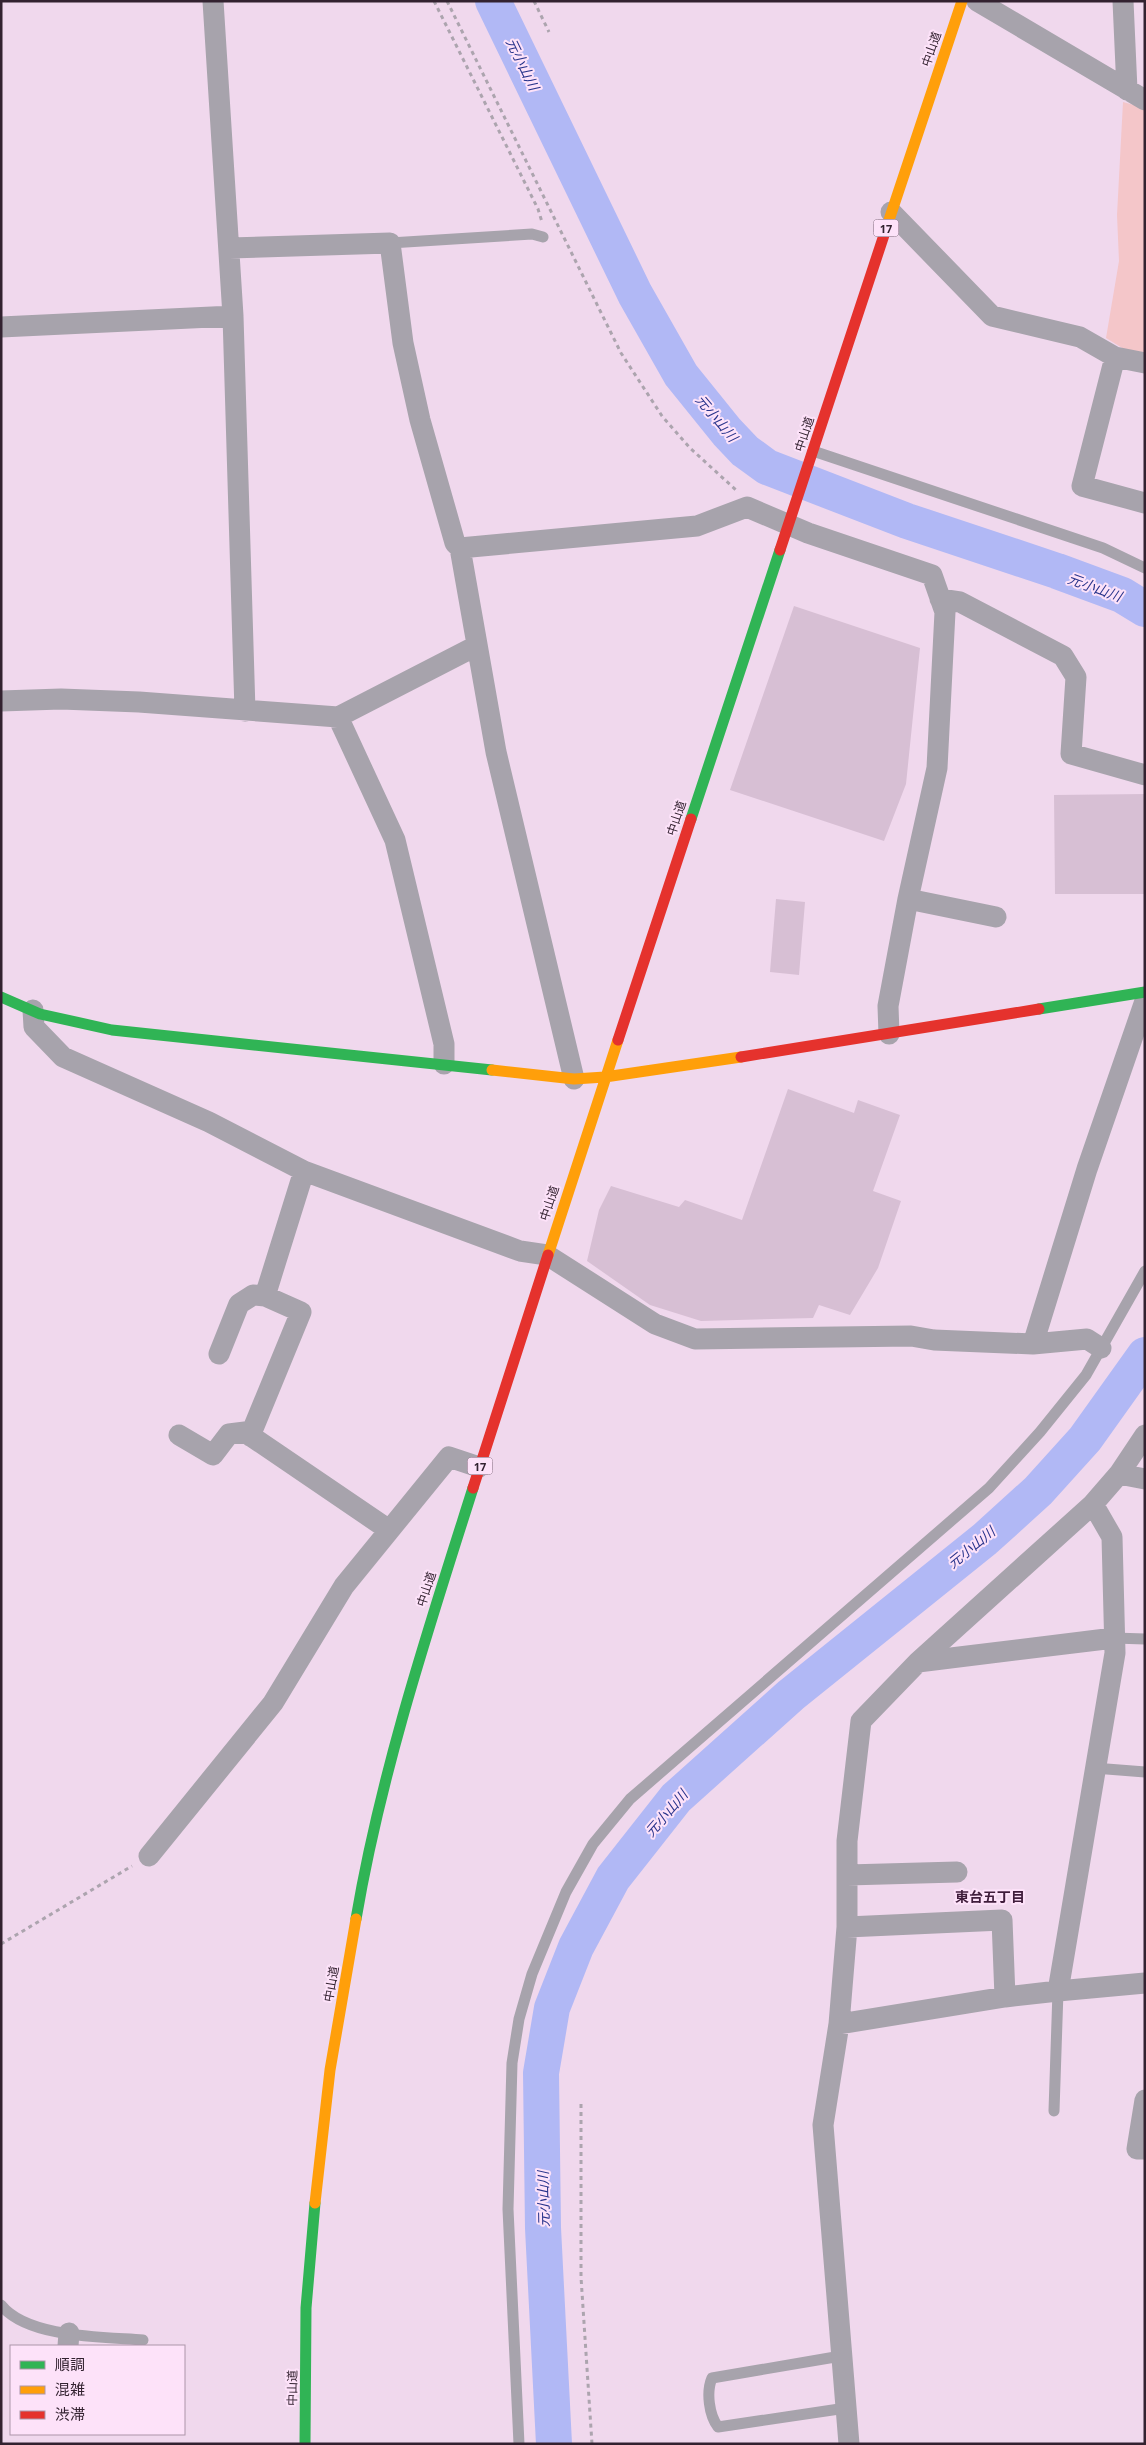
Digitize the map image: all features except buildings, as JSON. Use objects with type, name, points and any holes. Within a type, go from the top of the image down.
[{"type":"main road","name":"中山道","points":[[305,2444],[306,2308],[314,2208],[330,2070],[362,1880],[411,1683],[546,1256],[962,1]]},
{"type":"main road","points":[[4,1001],[62,1020],[112,1030],[574,1079],[605,1077],[890,1034],[1145,992]]},
{"type":"street","points":[[214,1],[233,316],[245,711]]},
{"type":"street","points":[[977,1],[1136,95]]},
{"type":"street","points":[[1123,1],[1136,95]]},
{"type":"street","points":[[891,212],[992,316],[1080,337],[1115,357],[1145,363]]},
{"type":"street","points":[[229,248],[390,243],[403,343],[420,420],[455,543],[460,548],[496,752],[574,1079]]},
{"type":"street","points":[[1,326],[233,316]]},
{"type":"street","points":[[1115,357],[1082,486],[1145,504]]},
{"type":"street","points":[[460,548],[697,526],[747,507],[789,521],[932,576],[945,612],[937,768],[908,899],[888,1006],[890,1034]]},
{"type":"street","points":[[940,599],[960,602],[1063,656],[1076,677],[1071,754],[1145,775]]},
{"type":"street","points":[[1,701],[60,699],[139,702],[338,717],[476,646]]},
{"type":"street","points":[[338,717],[395,840],[444,1044],[444,1064]]},
{"type":"street","points":[[908,899],[996,917]]},
{"type":"street","points":[[1033,1344],[1087,1169],[1145,1001]]},
{"type":"street","points":[[33,1010],[34,1028],[62,1057],[209,1122],[304,1171],[520,1252],[546,1256],[655,1324],[695,1338],[912,1336],[934,1340],[1033,1344],[1087,1339],[1101,1348]]},
{"type":"street","points":[[265,1296],[304,1171]]},
{"type":"street","points":[[219,1354],[239,1304],[253,1294],[265,1296],[301,1312],[250,1436]]},
{"type":"street","points":[[179,1435],[213,1455],[229,1434],[245,1432],[390,1530]]},
{"type":"street","points":[[849,2444],[823,2125],[838,2024],[847,1927],[847,1841],[861,1721],[918,1662],[1093,1504],[1119,1474],[1145,1435]]},
{"type":"street","points":[[150,1856],[274,1703],[344,1586],[449,1457],[479,1467]]},
{"type":"street","points":[[1119,1474],[1145,1479]]},
{"type":"street","points":[[1058,1991],[1094,1768],[1115,1654],[1112,1537],[1093,1504]]},
{"type":"street","points":[[918,1662],[1114,1638]]},
{"type":"street","points":[[847,1875],[957,1872]]},
{"type":"street","points":[[847,1927],[1002,1920],[1005,1997]]},
{"type":"street","points":[[838,2024],[1005,1997],[1145,1983]]},
{"type":"street","points":[[1145,2100],[1137,2148],[1145,2149]]},
{"type":"lane","points":[[390,243],[532,234],[543,237]]},
{"type":"lane","points":[[812,453],[1103,548],[1145,568]]},
{"type":"lane","points":[[519,2444],[508,2209],[512,2062],[519,2019],[532,1974],[566,1892],[592,1844],[630,1799],[989,1488],[1086,1375],[1145,1271]]},
{"type":"lane","points":[[1114,1638],[1145,1639]]},
{"type":"lane","points":[[1094,1768],[1145,1772]]},
{"type":"lane","points":[[1054,2111],[1058,1991]]},
{"type":"lane","points":[[1,2305],[7,2313],[24,2322],[68,2340],[143,2340]]},
{"type":"lane","points":[[841,2356],[712,2378],[708,2386],[713,2420],[718,2427],[846,2408]]},
{"type":"path","points":[[434,1],[538,209],[543,226],[543,237]]},
{"type":"path","points":[[447,1],[621,353],[662,416],[690,448],[739,493],[747,507]]},
{"type":"path","points":[[534,1],[549,32]]},
{"type":"path","points":[[1,1944],[150,1856]]},
{"type":"path","points":[[581,2104],[580,2277],[592,2444]]},
{"type":"shaded area","points":[[1123,102],[1145,108],[1145,356],[1132,354],[1106,338],[1119,261],[1117,215]]},
{"type":"waterway","name":"元小山川","points":[[493,1],[635,294],[681,375],[727,432],[745,451],[767,467],[907,521],[1057,571],[1122,595],[1145,609]]},
{"type":"waterway","name":"元小山川","points":[[554,2444],[543,2228],[541,2073],[552,2008],[576,1947],[613,1878],[676,1798],[791,1695],[985,1539],[1038,1491],[1085,1439],[1145,1355]]},
{"type":"traffic: fast","points":[[691,819],[780,550]]},
{"type":"traffic: fast","points":[[1039,1009],[1145,992]]},
{"type":"traffic: fast","points":[[1,997],[40,1014],[112,1030],[492,1070]]},
{"type":"traffic: fast","points":[[356,1919],[366,1864],[392,1755],[473,1488]]},
{"type":"traffic: fast","points":[[305,2444],[306,2308],[315,2203]]},
{"type":"traffic: slow","points":[[886,229],[962,1]]},
{"type":"traffic: slow","points":[[548,1255],[618,1040]]},
{"type":"traffic: slow","points":[[492,1070],[574,1079],[605,1077],[741,1057]]},
{"type":"traffic: slow","points":[[315,2203],[330,2070],[356,1919]]},
{"type":"traffic: jam","points":[[780,550],[886,229]]},
{"type":"traffic: jam","points":[[618,1040],[691,819]]},
{"type":"traffic: jam","points":[[741,1057],[1039,1009]]},
{"type":"traffic: jam","points":[[473,1488],[548,1255]]},
{"type":"district","name":"東台五丁目","points":[[990,1896]]}]
